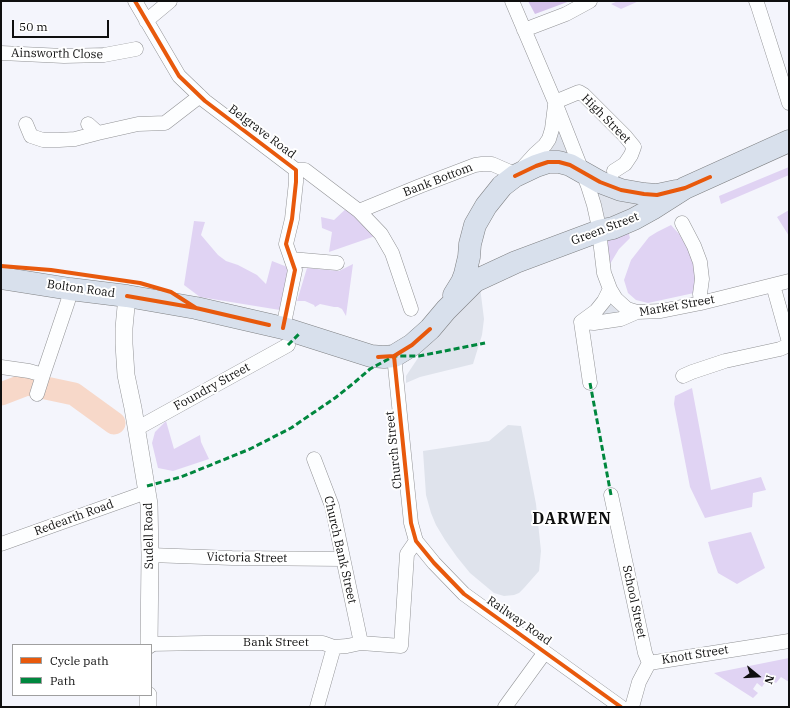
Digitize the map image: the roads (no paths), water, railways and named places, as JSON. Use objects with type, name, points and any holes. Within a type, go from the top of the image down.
[{"type":"highway","name":"Green Street","points":[[446,310],[476,281],[509,265],[599,231],[614,228],[652,210],[685,188],[789,141]]},
{"type":"highway","points":[[394,356],[412,345],[430,329],[446,310],[465,274],[475,225],[486,206],[502,186],[515,176],[548,162],[559,162],[570,165],[608,186],[621,190],[657,195],[685,188]]},
{"type":"highway","points":[[470,244],[477,256],[482,261],[497,266],[509,265]]},
{"type":"highway","name":"Bolton Road","points":[[1,278],[127,296],[196,308],[285,337],[371,356],[394,356]]},
{"type":"street","name":"Belgrave Road","points":[[135,1],[179,76],[211,106],[296,170],[292,219],[286,244],[295,270],[285,337]]},
{"type":"street","points":[[146,21],[170,1]]},
{"type":"street","points":[[512,1],[555,102],[588,186],[594,205],[599,231],[604,273],[610,289],[616,300],[627,309],[637,312]]},
{"type":"street","points":[[756,1],[789,103]]},
{"type":"street","points":[[524,30],[566,14],[583,2]]},
{"type":"street","name":"Ainsworth Close","points":[[1,53],[64,56],[104,55],[136,49]]},
{"type":"street","name":"High Street","points":[[555,102],[579,92],[584,95],[625,136],[634,147],[624,164],[614,171]]},
{"type":"street","points":[[26,124],[31,136],[43,140],[75,139],[93,128],[164,123],[200,96]]},
{"type":"street","points":[[515,176],[549,139],[552,129],[555,102]]},
{"type":"street","name":"Bank Bottom","points":[[360,211],[475,165],[492,164],[515,176]]},
{"type":"street","points":[[296,170],[305,170],[360,211],[381,234],[392,254],[411,309]]},
{"type":"street","points":[[682,223],[694,246],[700,262],[702,279],[700,294],[701,303]]},
{"type":"street","points":[[291,259],[337,263]]},
{"type":"street","name":"Market Street","points":[[581,322],[594,324],[621,319],[637,312],[661,311],[701,303],[789,281]]},
{"type":"street","points":[[773,285],[789,342]]},
{"type":"street","points":[[37,394],[68,301],[70,289]]},
{"type":"street","points":[[590,384],[581,322],[596,311],[604,301],[610,289]]},
{"type":"street","name":"Sudell Road","points":[[127,296],[124,328],[126,375],[149,504],[149,644]]},
{"type":"street","name":"Foundry Street","points":[[136,429],[285,337]]},
{"type":"street","points":[[683,376],[725,361],[780,350],[789,345]]},
{"type":"street","name":"Church Street","points":[[394,356],[411,522],[416,541]]},
{"type":"street","points":[[1,367],[29,371],[42,376]]},
{"type":"street","name":"Church Bank Street","points":[[314,459],[332,506],[361,642]]},
{"type":"street","name":"Redearth Road","points":[[1,544],[141,494],[148,494]]},
{"type":"street","name":"School Street","points":[[611,495],[645,653],[649,663]]},
{"type":"street","name":"Bank Street","points":[[152,645],[205,642],[323,643],[334,647],[347,646],[361,642],[401,646],[407,554],[416,541]]},
{"type":"street","name":"Railway Road","points":[[416,541],[464,594],[621,707]]},
{"type":"street","name":"Victoria Street","points":[[150,555],[232,558],[343,559]]},
{"type":"street","name":"Knott Street","points":[[649,663],[789,641]]},
{"type":"street","points":[[317,707],[334,647]]},
{"type":"street","points":[[505,707],[545,652]]},
{"type":"street","points":[[632,707],[639,682],[649,663]]},
{"type":"street","points":[[148,696],[148,707]]},
{"type":"waterway","points":[[1,394],[27,384],[74,394],[114,423]]},
{"type":"district","name":"DARWEN","points":[[572,519]]}]
